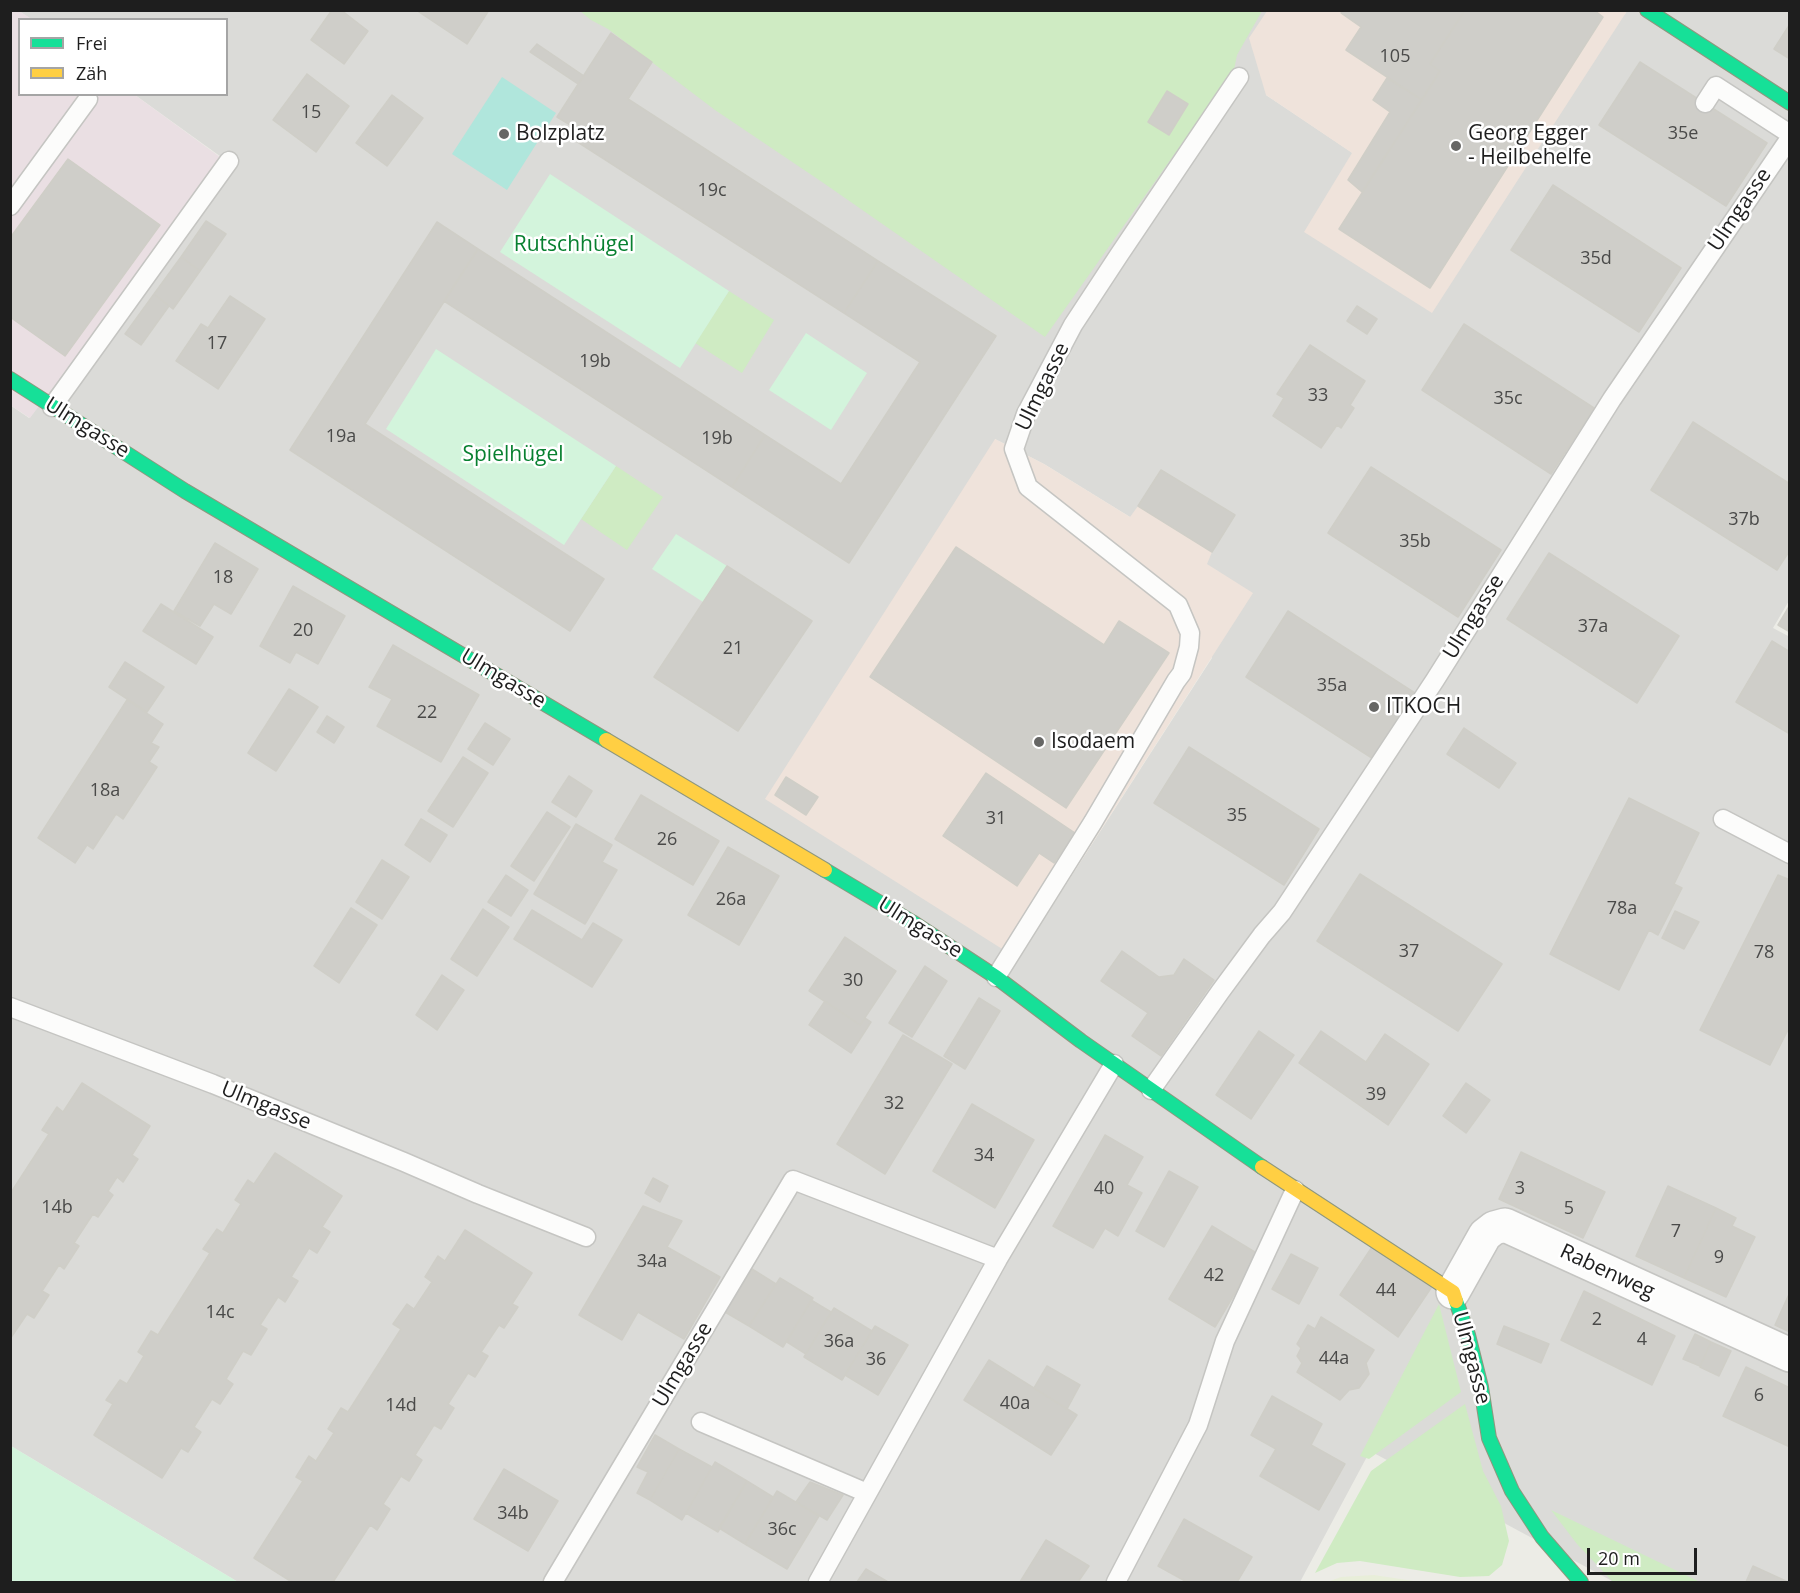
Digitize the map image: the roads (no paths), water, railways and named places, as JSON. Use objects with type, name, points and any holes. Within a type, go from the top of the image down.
[{"type":"street","points":[[1647,10],[1790,103]]},
{"type":"street","name":"Ulmgasse","points":[[10,379],[195,496],[912,922],[996,977],[1114,1064],[1295,1190],[1453,1292],[1479,1376],[1489,1438],[1512,1491],[1542,1537],[1581,1582]]},
{"type":"street","name":"Rabenweg","points":[[1453,1292],[1485,1235],[1494,1228],[1505,1225],[1790,1355]]},
{"type":"lane","name":"Ulmgasse","points":[[996,977],[1093,822],[1182,673],[1188,654],[1190,633],[1178,605],[1028,486],[1014,449],[1026,414],[1073,325],[1239,77]]},
{"type":"lane","name":"Ulmgasse","points":[[1151,1090],[1220,992],[1282,912],[1435,680],[1612,399],[1790,136],[1716,86],[1705,104]]},
{"type":"lane","points":[[10,206],[88,99]]},
{"type":"lane","points":[[52,407],[229,161]]},
{"type":"lane","points":[[1723,819],[1790,854]]},
{"type":"lane","name":"Ulmgasse","points":[[10,1007],[224,1089],[586,1237]]},
{"type":"lane","points":[[818,1582],[998,1259],[1114,1064]]},
{"type":"lane","name":"Ulmgasse","points":[[553,1582],[793,1180],[998,1259]]},
{"type":"lane","points":[[1116,1582],[1198,1425],[1225,1341],[1295,1190]]},
{"type":"lane","points":[[701,1422],[867,1493]]},
{"type":"place","name":"Bolzplatz","points":[[504,134]]},
{"type":"place","name":"Georg Egger - Heilbehelfe","points":[[1456,146]]},
{"type":"place","name":"ITKOCH","points":[[1374,707]]},
{"type":"place","name":"Isodaem","points":[[1039,742]]},
{"type":"park label","name":"Rutschhügel","points":[[574,245]]},
{"type":"park label","name":"Spielhügel","points":[[513,455]]}]
